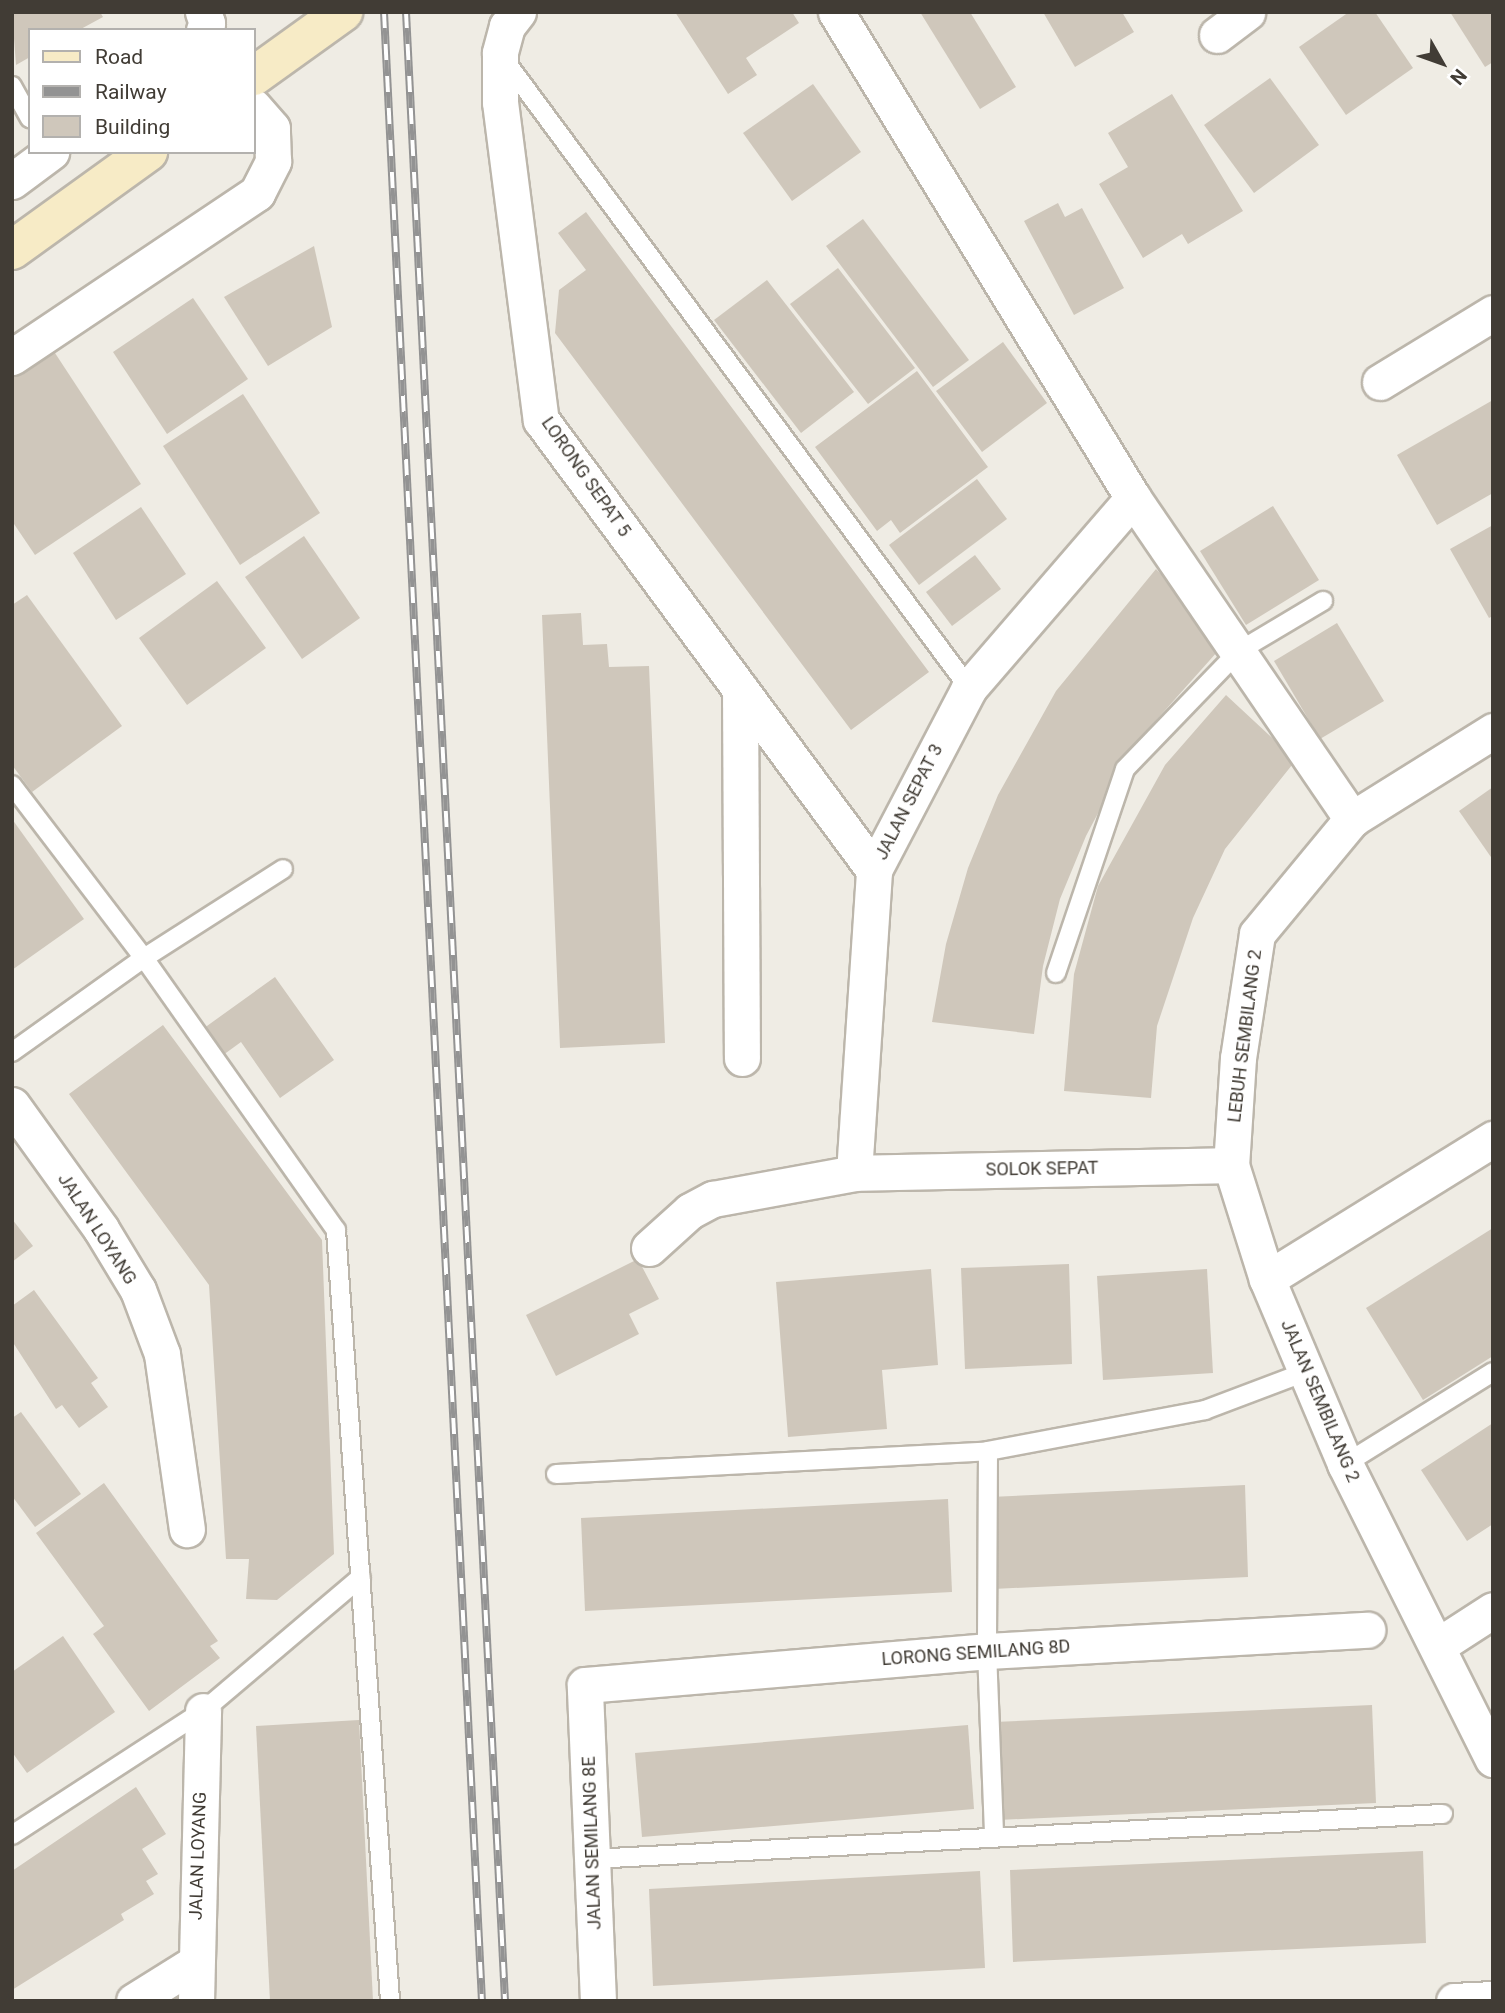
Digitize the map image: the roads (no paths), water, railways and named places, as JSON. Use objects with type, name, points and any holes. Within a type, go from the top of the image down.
[{"type":"main road","points":[[256,75],[343,12]]},
{"type":"main road","points":[[12,250],[145,154]]},
{"type":"street","name":"LORONG SEPAT 5","points":[[518,12],[508,26],[500,53],[500,102],[541,420],[874,870]]},
{"type":"street","points":[[836,12],[1133,498],[1352,819]]},
{"type":"street","points":[[1217,35],[1247,12]]},
{"type":"street","points":[[12,357],[257,193],[273,161],[272,128],[256,109]]},
{"type":"street","points":[[12,181],[47,154]]},
{"type":"street","points":[[1380,382],[1493,313]]},
{"type":"street","name":"JALAN SEPAT 3","points":[[854,1173],[874,870],[969,688],[1133,498]]},
{"type":"street","points":[[740,689],[742,1058]]},
{"type":"street","name":"LEBUH SEMBILANG 2","points":[[1267,1279],[1231,1165],[1238,1058],[1257,934],[1352,819],[1493,732]]},
{"type":"street","name":"JALAN LOYANG","points":[[12,1105],[101,1229],[138,1290],[162,1354],[187,1529]]},
{"type":"street","points":[[1267,1279],[1493,1139]]},
{"type":"street","name":"SOLOK SEPAT","points":[[649,1248],[690,1211],[713,1199],[854,1173],[1231,1165]]},
{"type":"street","name":"JALAN SEMBILANG 2","points":[[1267,1279],[1345,1464],[1493,1759]]},
{"type":"street","points":[[1438,1645],[1493,1609]]},
{"type":"street","name":"LORONG SEMILANG 8D","points":[[585,1685],[987,1651],[1367,1630]]},
{"type":"street","name":"JALAN SEMILANG 8E","points":[[585,1685],[598,2001]]},
{"type":"street","name":"JALAN LOYANG","points":[[196,2001],[203,1712]]},
{"type":"street","points":[[134,2001],[195,1963]]},
{"type":"street","points":[[1454,2001],[1493,1999]]},
{"type":"lane","points":[[500,53],[969,688]]},
{"type":"lane","points":[[12,86],[28,114]]},
{"type":"lane","points":[[1056,973],[1125,769],[1238,651],[1323,601]]},
{"type":"lane","points":[[12,785],[144,958],[336,1230],[390,2001]]},
{"type":"lane","points":[[12,1052],[144,958],[283,869]]},
{"type":"lane","points":[[556,1474],[988,1451],[1205,1410],[1308,1371]]},
{"type":"lane","points":[[1345,1464],[1493,1372]]},
{"type":"lane","points":[[988,1451],[987,1651],[994,1835]]},
{"type":"lane","points":[[12,1835],[203,1712],[361,1577]]},
{"type":"lane","points":[[592,1859],[994,1835],[1443,1814]]},
{"type":"railway","points":[[384,12],[482,2001]]},
{"type":"railway","points":[[406,12],[505,2001]]}]
